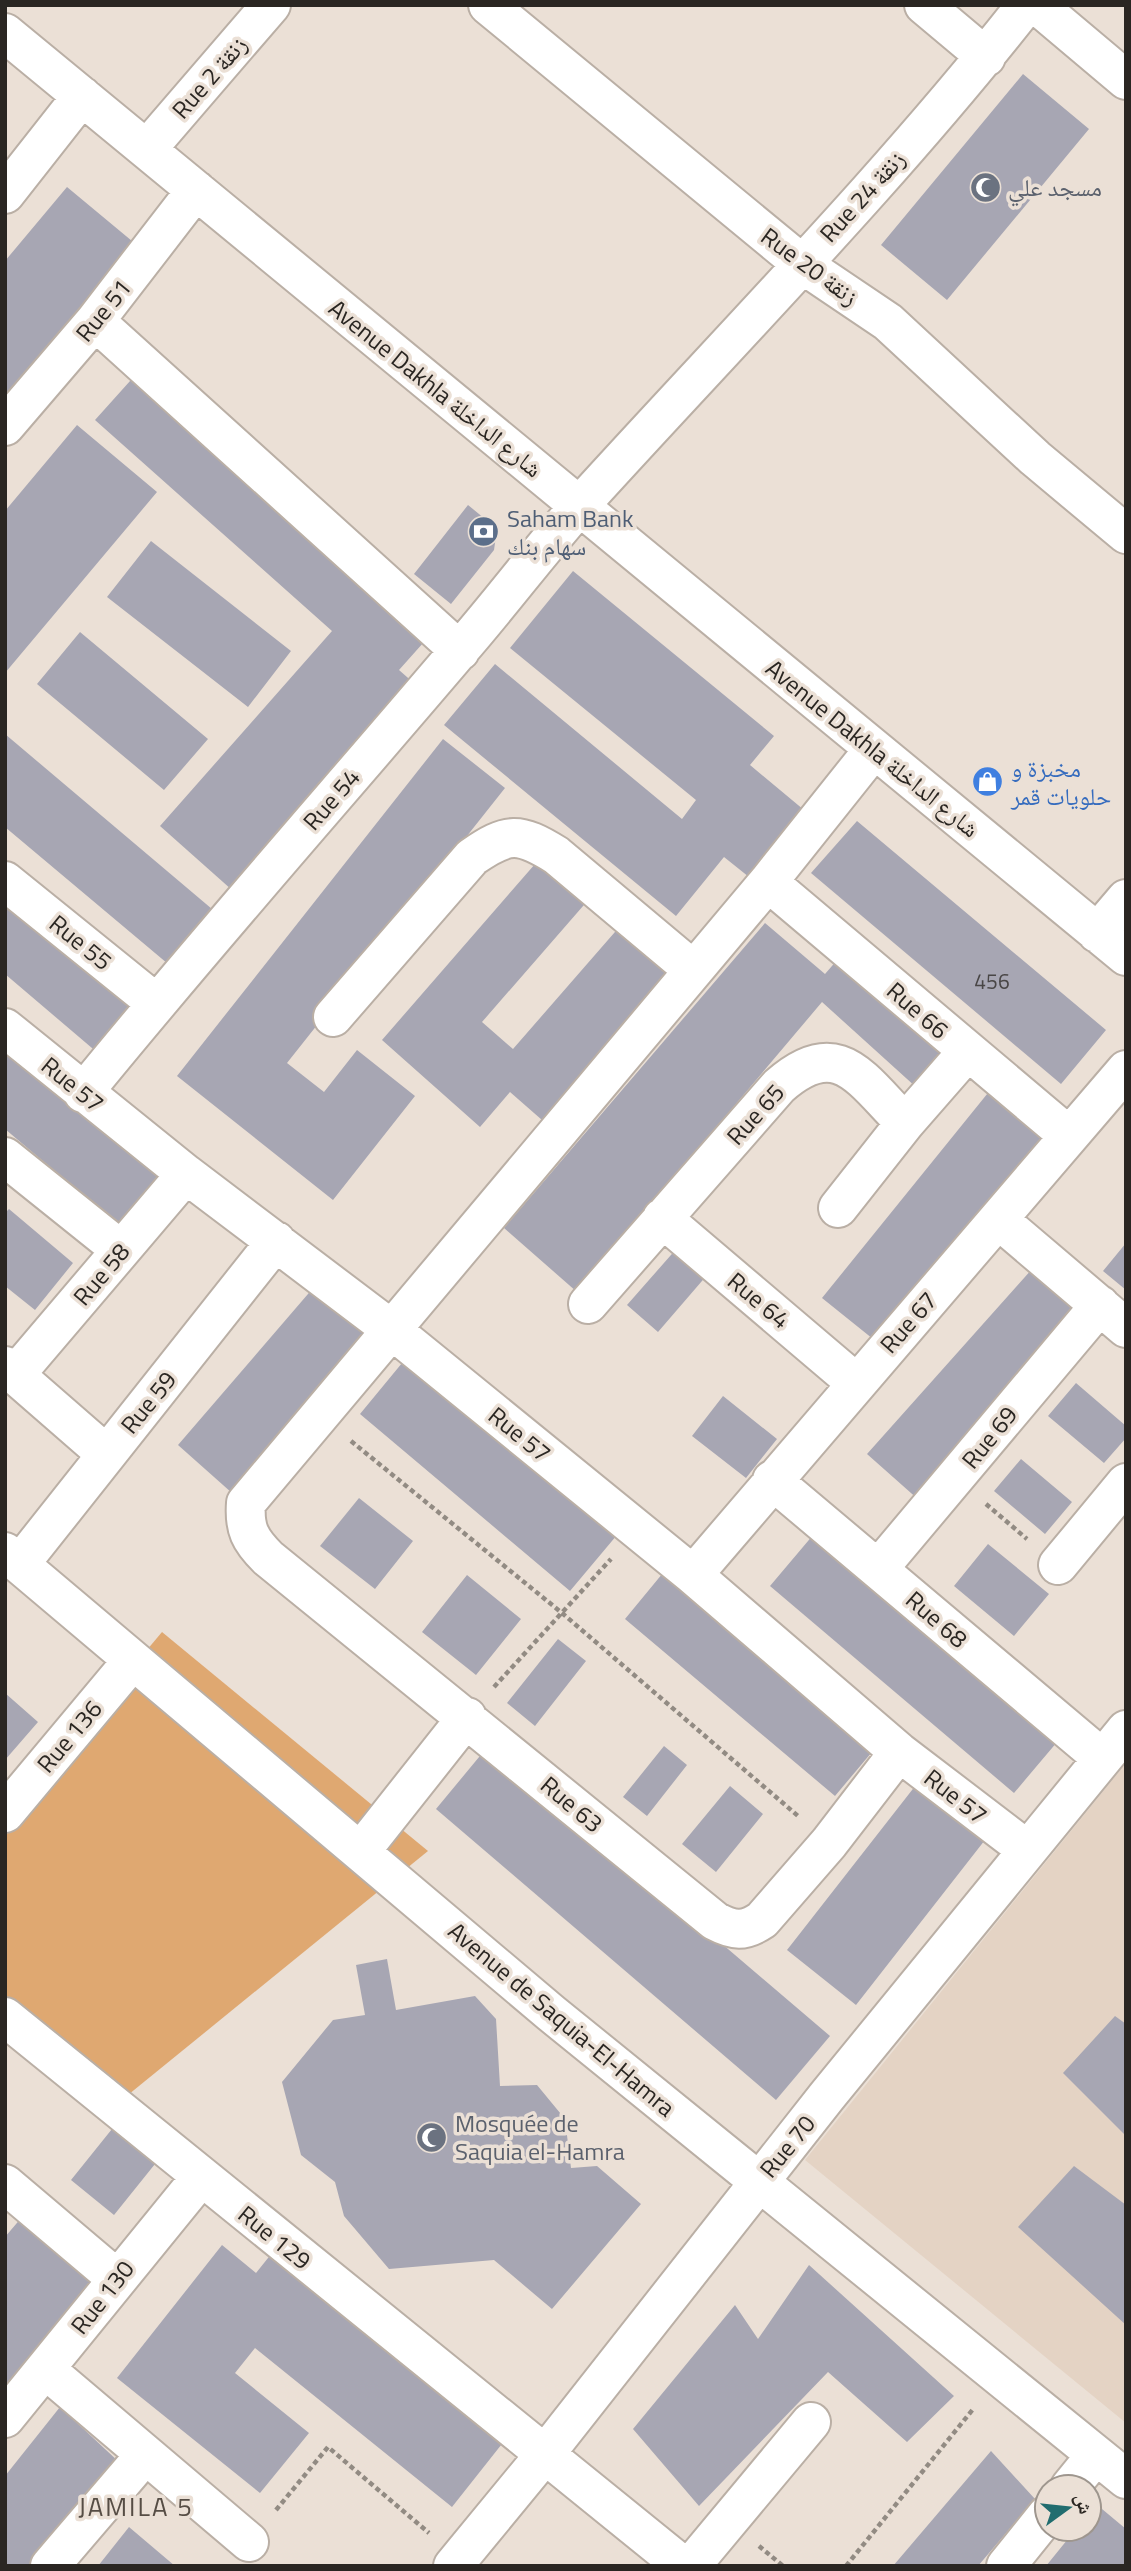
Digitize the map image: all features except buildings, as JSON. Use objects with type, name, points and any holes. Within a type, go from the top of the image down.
[{"type":"street","name":"Rue 2 زنقة","points":[[146,149],[271,5]]},
{"type":"street","name":"Rue 20 زنقة","points":[[488,5],[802,264],[888,322],[1035,458],[1126,534]]},
{"type":"street","points":[[924,5],[985,57]]},
{"type":"street","name":"Rue 24 زنقة","points":[[580,506],[802,264],[985,57],[1026,5]]},
{"type":"street","points":[[1037,5],[1126,80]]},
{"type":"street","name":"Avenue Dakhla شارع الداخلة","points":[[8,40],[82,96],[1112,945]]},
{"type":"street","points":[[5,194],[82,96]]},
{"type":"street","name":"Rue 51","points":[[5,426],[95,321],[196,190]]},
{"type":"street","points":[[95,321],[460,650]]},
{"type":"street","name":"Rue 54","points":[[83,1093],[156,1003],[460,650],[580,506]]},
{"type":"street","points":[[321,1416],[768,881],[874,749]]},
{"type":"street","points":[[333,1017],[472,857],[495,841],[513,836],[531,840],[556,855],[692,969]]},
{"type":"street","name":"Rue 55","points":[[5,881],[156,1003]]},
{"type":"street","name":"Rue 66","points":[[768,881],[1069,1136]]},
{"type":"street","points":[[1112,945],[1126,899]]},
{"type":"street","name":"Rue 57","points":[[5,1028],[186,1174],[392,1330],[693,1575],[900,1752],[1026,1849]]},
{"type":"street","points":[[838,1208],[905,1123],[967,1052]]},
{"type":"street","name":"Rue 65","points":[[588,1304],[779,1086],[800,1068],[819,1061],[841,1063],[905,1123]]},
{"type":"street","name":"Rue 67","points":[[693,1575],[855,1382],[999,1220],[1126,1070]]},
{"type":"street","points":[[5,1157],[121,1250]]},
{"type":"street","name":"Rue 58","points":[[10,1371],[121,1250],[186,1174]]},
{"type":"street","name":"Rue 64","points":[[662,1218],[855,1382]]},
{"type":"street","name":"Rue 69","points":[[879,1568],[956,1478],[1113,1316],[999,1220]]},
{"type":"street","name":"Rue 59","points":[[13,1558],[106,1454],[276,1241]]},
{"type":"street","points":[[10,1371],[106,1454]]},
{"type":"street","name":"Rue 63","points":[[321,1416],[246,1503],[245,1521],[250,1540],[268,1558],[715,1921],[733,1931],[748,1929],[762,1920],[829,1843],[900,1752]]},
{"type":"street","name":"Rue 68","points":[[772,1480],[879,1568],[1114,1744]]},
{"type":"street","points":[[1058,1565],[1126,1483]]},
{"type":"street","name":"Avenue de Saquia-El-Hamra","points":[[13,1558],[551,2013],[1126,2479]]},
{"type":"street","name":"Rue 136","points":[[5,1813],[133,1660]]},
{"type":"street","points":[[361,1851],[467,1717]]},
{"type":"street","name":"Rue 70","points":[[456,2563],[546,2453],[759,2181],[1114,1744]]},
{"type":"street","name":"Rue 129","points":[[5,2017],[683,2566]]},
{"type":"street","name":"Rue 130","points":[[5,2418],[116,2278],[201,2177]]},
{"type":"street","points":[[5,2184],[116,2278]]},
{"type":"street","points":[[45,2369],[249,2542]]},
{"type":"street","points":[[691,2566],[811,2422]]},
{"type":"street","points":[[50,2566],[145,2455]]},
{"type":"street","points":[[1081,2473],[1096,2455]]},
{"type":"street","points":[[1006,2566],[1033,2532]]},
{"type":"path","points":[[321,1416],[562,1613],[829,1843]]},
{"type":"path","points":[[956,1478],[1058,1565]]},
{"type":"path","points":[[467,1717],[637,1530]]},
{"type":"path","points":[[846,2566],[999,2377]]},
{"type":"path","points":[[249,2542],[328,2447],[456,2563]]},
{"type":"shaded area","points":[[162,1632],[428,1851],[123,2099],[5,2002],[5,1819]]},
{"type":"shaded area","points":[[1126,1763],[1126,2423],[805,2160]]},
{"type":"place","name":"مسجد علي","points":[[985,187]]},
{"type":"place","name":"Saham Bank سهام بنك","points":[[484,532]]},
{"type":"place","name":"مخبزة و حلويات قمر","points":[[988,782]]},
{"type":"place","name":"Mosquée de Saquia el-Hamra","points":[[432,2137]]},
{"type":"district","name":"JAMILA 5","points":[[136,2506]]}]
